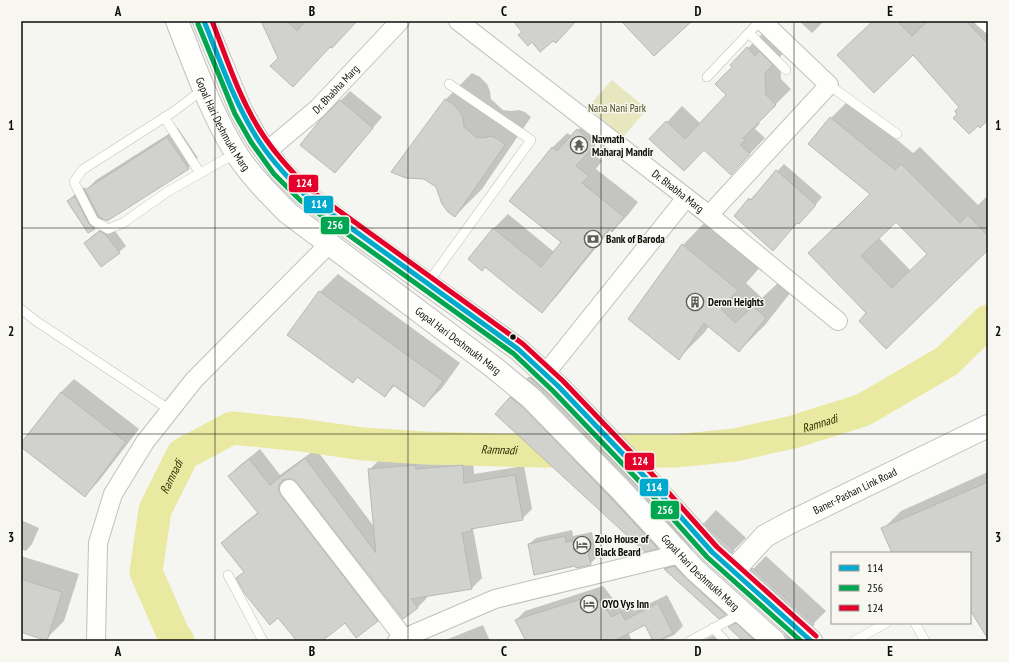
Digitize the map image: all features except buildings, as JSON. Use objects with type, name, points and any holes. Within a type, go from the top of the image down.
[{"type":"main road","name":"Gopal Hari Deshmukh Marg","points":[[177,21],[218,122],[236,153],[261,187],[288,213],[492,366],[531,398],[619,488],[700,575],[774,641]]},
{"type":"main road","name":"Gopal Hari Deshmukh Marg","points":[[204,21],[241,111],[256,139],[280,170],[304,194],[518,349],[551,380],[646,478],[712,552],[812,641]]},
{"type":"main road","points":[[191,55],[214,46]]},
{"type":"main road","name":"Baner-Pashan Link Road","points":[[733,571],[765,536],[789,522],[988,426]]},
{"type":"street","name":"Dr. Bhabha Marg","points":[[266,152],[318,109],[400,21]]},
{"type":"street","name":"Dr. Bhabha Marg","points":[[458,21],[709,216],[838,321]]},
{"type":"street","points":[[709,216],[829,85],[757,25]]},
{"type":"street","points":[[551,380],[686,198]]},
{"type":"street","points":[[96,641],[98,542],[113,494],[145,442],[194,380],[329,244]]},
{"type":"street","points":[[289,489],[400,639],[495,599],[680,554]]},
{"type":"lane","points":[[979,21],[988,30]]},
{"type":"lane","points":[[707,77],[757,25],[786,70]]},
{"type":"lane","points":[[427,284],[531,140],[449,84]]},
{"type":"lane","points":[[829,85],[897,134]]},
{"type":"lane","points":[[204,88],[164,118],[82,170],[74,182],[94,221],[108,229],[123,223],[167,192],[236,153]]},
{"type":"lane","points":[[164,118],[200,173]]},
{"type":"lane","points":[[21,309],[36,321],[170,410]]},
{"type":"lane","points":[[228,575],[262,641]]},
{"type":"lane","points":[[690,641],[742,613]]},
{"type":"lane","points":[[854,641],[884,624]]},
{"type":"lane","points":[[916,624],[925,641]]},
{"type":"lane","points":[[713,628],[725,641]]},
{"type":"green space","name":"Nana Nani Park","points":[[612,80],[647,109],[623,137],[588,107]]},
{"type":"waterway","name":"Ramnadi","points":[[178,641],[173,634],[146,572],[155,510],[183,454],[232,428],[301,435],[363,444],[425,448],[542,451],[675,451],[735,445],[793,432],[863,410],[947,361],[988,321]]},
{"type":"transit line","name":"114","points":[[204,21],[241,110],[267,153],[298,188],[304,194],[518,349],[558,386],[646,478],[712,552],[811,641]]},
{"type":"transit line","name":"124","points":[[212,21],[234,80],[247,108],[273,149],[303,183],[309,189],[523,344],[563,381],[651,473],[717,547],[816,636]]},
{"type":"transit line","name":"256","points":[[198,24],[235,114],[251,142],[274,174],[300,200],[514,354],[553,391],[641,483],[707,557],[801,641]]},
{"type":"place","name":"Navnath Maharaj Mandir","points":[[579,145]]},
{"type":"place","name":"Bank of Baroda","points":[[593,239]]},
{"type":"place","name":"Deron Heights","points":[[695,302]]},
{"type":"place","name":"Zolo House of Black Beard","points":[[582,545]]},
{"type":"place","name":"OYO Vys Inn","points":[[589,604]]}]
